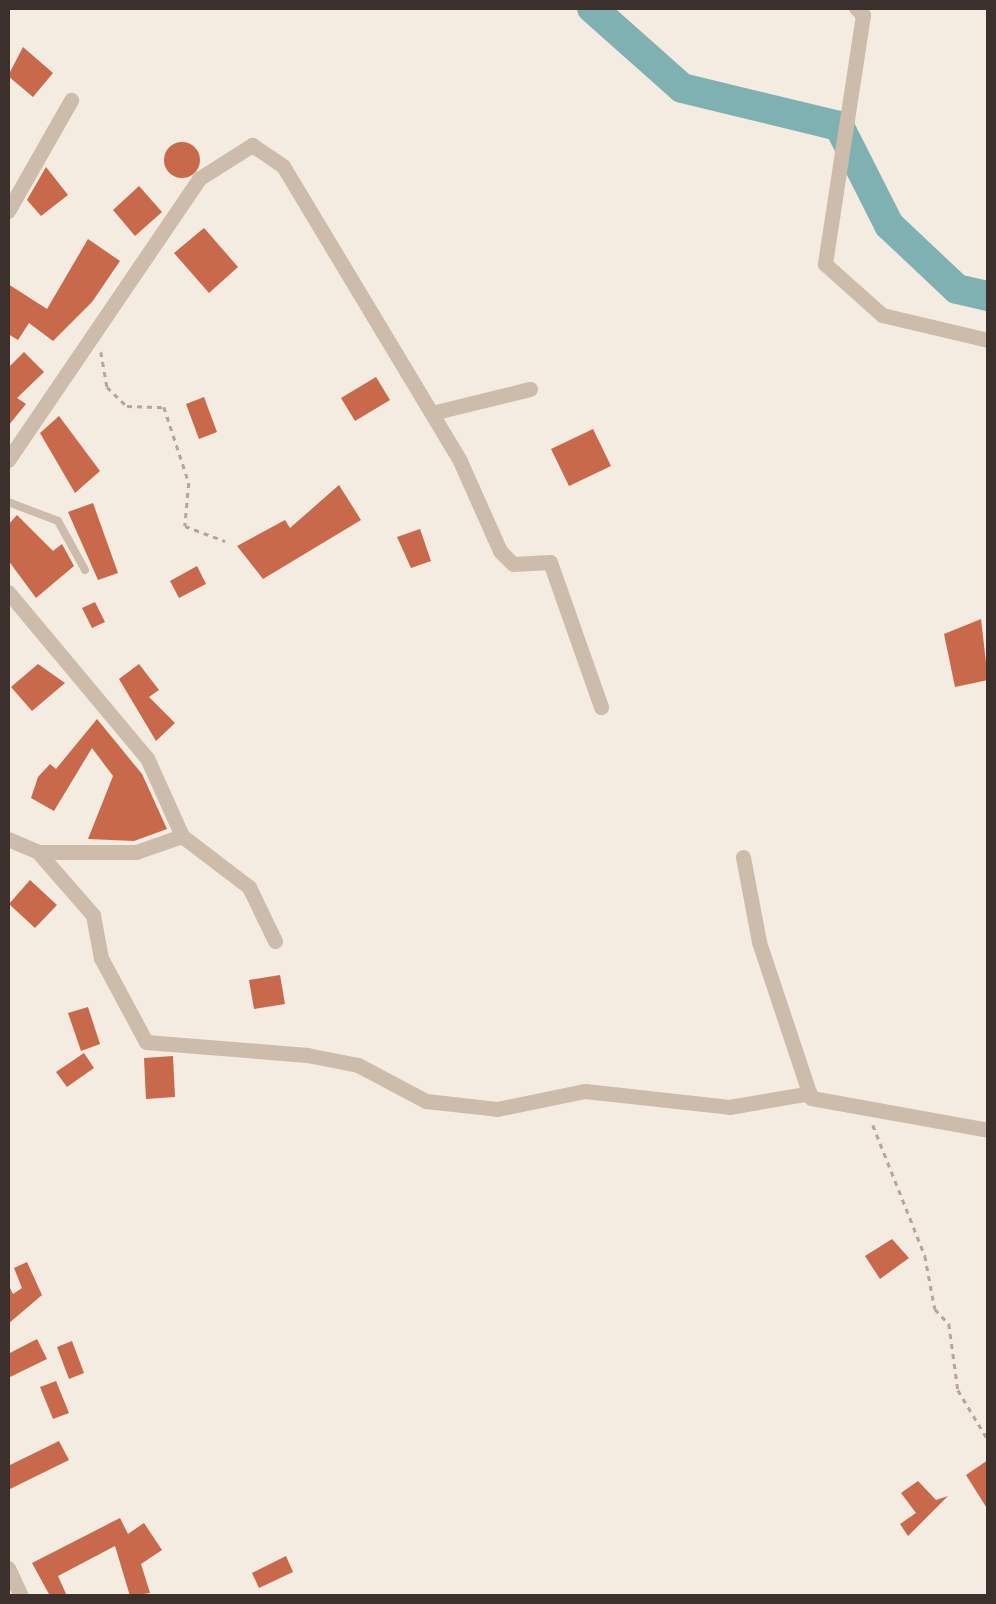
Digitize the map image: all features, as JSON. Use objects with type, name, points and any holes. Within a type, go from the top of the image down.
[{"type":"street","points":[[856,8],[863,15],[825,264],[882,315],[988,340]]},
{"type":"street","points":[[8,211],[71,100]]},
{"type":"street","points":[[8,460],[200,178],[252,146],[283,166],[432,413],[500,552],[512,564],[550,562],[569,603],[575,656],[601,707]]},
{"type":"street","points":[[432,413],[530,389]]},
{"type":"street","points":[[8,592],[146,758],[182,836],[249,887],[275,940]]},
{"type":"street","points":[[8,839],[38,852],[136,852],[182,836]]},
{"type":"street","points":[[38,852],[93,915],[101,958],[146,1042],[358,1064],[426,1101],[497,1109],[585,1091],[729,1106],[810,1093],[867,1110],[988,1130]]},
{"type":"street","points":[[743,857],[759,942],[810,1093]]},
{"type":"street","points":[[8,1568],[21,1596]]},
{"type":"lane","points":[[8,502],[58,521],[85,570]]},
{"type":"path","points":[[88,341],[103,354],[107,387],[127,406],[164,407],[189,483],[184,526],[225,542]]},
{"type":"path","points":[[867,1110],[926,1256],[935,1309],[949,1324],[958,1390],[988,1440]]},
{"type":"building","points":[[23,47],[53,73],[33,97],[8,76]]},
{"type":"building","points":[[182,142],[195,147],[200,160],[195,173],[182,178],[169,173],[164,160],[169,147]]},
{"type":"building","points":[[46,167],[68,195],[41,216],[27,200]]},
{"type":"building","points":[[139,186],[162,212],[135,236],[113,210]]},
{"type":"building","points":[[204,228],[238,267],[209,293],[174,253]]},
{"type":"building","points":[[88,239],[120,261],[92,302],[53,341],[29,323],[18,340],[8,334],[8,284],[47,309]]},
{"type":"building","points":[[24,352],[44,372],[17,398],[26,404],[8,426],[8,368]]},
{"type":"building","points":[[376,377],[390,400],[355,421],[341,398]]},
{"type":"building","points":[[204,397],[217,432],[199,439],[186,404]]},
{"type":"building","points":[[59,416],[100,471],[75,493],[40,433]]},
{"type":"building","points":[[593,429],[611,466],[569,486],[551,449]]},
{"type":"building","points":[[339,485],[361,520],[263,579],[237,546],[285,520],[290,528]]},
{"type":"building","points":[[93,503],[118,573],[98,580],[68,512]]},
{"type":"building","points":[[17,515],[53,551],[62,544],[74,566],[36,598],[8,560],[8,525]]},
{"type":"building","points":[[420,529],[431,561],[411,568],[397,537]]},
{"type":"building","points":[[197,566],[206,584],[179,598],[170,581]]},
{"type":"building","points":[[95,602],[105,622],[92,628],[82,608]]},
{"type":"building","points":[[981,619],[988,680],[955,687],[944,634]]},
{"type":"building","points":[[38,664],[65,683],[32,711],[11,687]]},
{"type":"building","points":[[139,664],[159,690],[149,697],[175,723],[156,741],[119,679]]},
{"type":"building","points":[[97,719],[142,774],[167,829],[134,841],[88,839],[113,776],[92,748],[54,811],[31,798],[38,777],[50,764],[56,769]]},
{"type":"building","points":[[30,880],[57,905],[35,928],[9,904]]},
{"type":"building","points":[[280,975],[285,1004],[254,1009],[249,980]]},
{"type":"building","points":[[88,1007],[100,1044],[81,1051],[68,1013]]},
{"type":"building","points":[[84,1053],[94,1068],[67,1087],[56,1072]]},
{"type":"building","points":[[173,1056],[175,1097],[146,1099],[144,1058]]},
{"type":"building","points":[[892,1239],[909,1258],[880,1279],[865,1256]]},
{"type":"building","points":[[27,1262],[42,1295],[8,1324],[8,1284],[13,1294],[22,1288],[14,1268]]},
{"type":"building","points":[[37,1339],[47,1359],[8,1378],[8,1354]]},
{"type":"building","points":[[72,1341],[84,1373],[69,1379],[57,1347]]},
{"type":"building","points":[[56,1381],[69,1413],[53,1419],[40,1387]]},
{"type":"building","points":[[59,1441],[69,1460],[8,1490],[8,1466]]},
{"type":"building","points":[[988,1460],[988,1510],[966,1475]]},
{"type":"building","points":[[918,1481],[936,1500],[948,1496],[908,1536],[900,1524],[916,1513],[901,1493]]},
{"type":"building","points":[[120,1518],[128,1534],[144,1523],[162,1550],[141,1564],[150,1593],[130,1596],[115,1546],[58,1576],[67,1596],[50,1596],[32,1563]]},
{"type":"building","points":[[286,1556],[293,1572],[259,1588],[252,1573]]},
{"type":"waterway","points":[[592,8],[682,88],[839,126],[889,225],[957,289],[988,296]]}]
